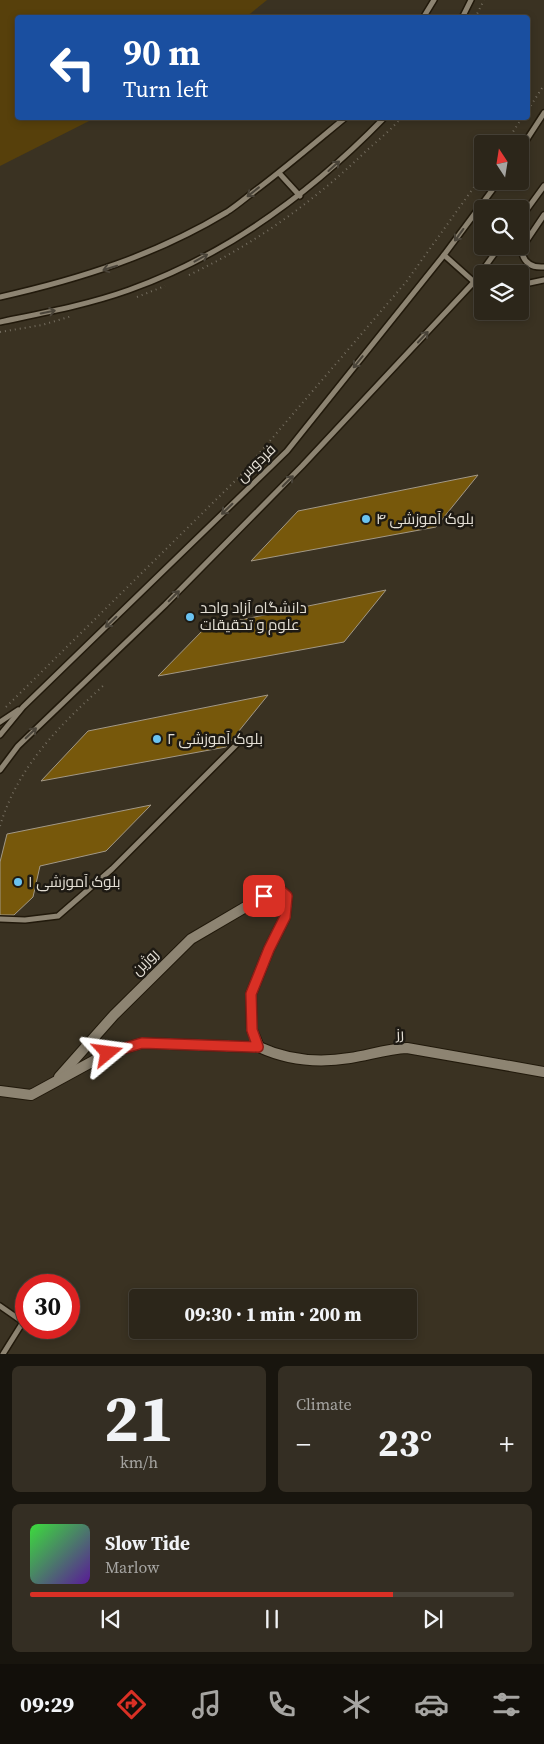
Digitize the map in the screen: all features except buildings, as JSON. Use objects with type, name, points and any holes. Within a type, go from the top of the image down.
[{"type":"street","name":"روژین","points":[[54,1083],[114,1015],[191,939],[278,888],[287,896],[285,917],[269,949],[251,994],[252,1030],[258,1047]]},
{"type":"street","name":"رز","points":[[54,1083],[108,1053],[142,1043],[258,1047],[275,1054],[312,1061],[349,1058],[407,1048],[544,1072]]},
{"type":"street","points":[[0,1091],[31,1095],[54,1083]]},
{"type":"lane","points":[[426,15],[434,0]]},
{"type":"lane","points":[[464,15],[472,0]]},
{"type":"lane","points":[[529,136],[544,113]]},
{"type":"lane","points":[[0,297],[54,285],[120,264],[171,242],[228,212],[343,120]]},
{"type":"lane","points":[[0,322],[61,310],[129,290],[190,264],[242,235],[300,196],[382,120]]},
{"type":"lane","points":[[279,172],[300,196]]},
{"type":"lane","points":[[529,207],[544,186]]},
{"type":"lane","name":"فردوس","points":[[0,735],[23,708],[287,451],[444,255],[492,190]]},
{"type":"lane","points":[[544,215],[521,249],[522,257],[526,262],[534,266],[544,267]]},
{"type":"lane","points":[[0,770],[18,746],[165,605],[302,466],[474,282],[444,255]]},
{"type":"lane","points":[[529,283],[544,280]]},
{"type":"lane","points":[[0,722],[23,708]]},
{"type":"lane","points":[[0,919],[26,920],[58,916],[112,869],[241,740]]},
{"type":"lane","points":[[0,1306],[23,1322],[3,1354]]},
{"type":"path","points":[[476,15],[484,0]]},
{"type":"path","points":[[530,107],[544,85]]},
{"type":"path","points":[[511,135],[521,120]]},
{"type":"path","points":[[4,709],[240,477],[406,282],[474,187]]},
{"type":"path","points":[[0,826],[6,805],[32,760],[64,722],[104,685]]},
{"type":"shaded area","points":[[0,0],[267,0],[248,15],[15,15],[15,120],[91,120],[0,166]]},
{"type":"place","name":"بلوک آموزشی ۴","points":[[366,519]]},
{"type":"place","name":"دانشگاه آزاد واحد علوم و تحقیقات","points":[[190,617]]},
{"type":"place","name":"بلوک آموزشی ۲","points":[[157,739]]},
{"type":"place","name":"بلوک آموزشی ۱","points":[[18,882]]},
{"type":"route","points":[[108,1053],[142,1043],[258,1047],[252,1030],[251,994],[269,949],[285,917],[287,896],[278,888],[264,896]]}]
